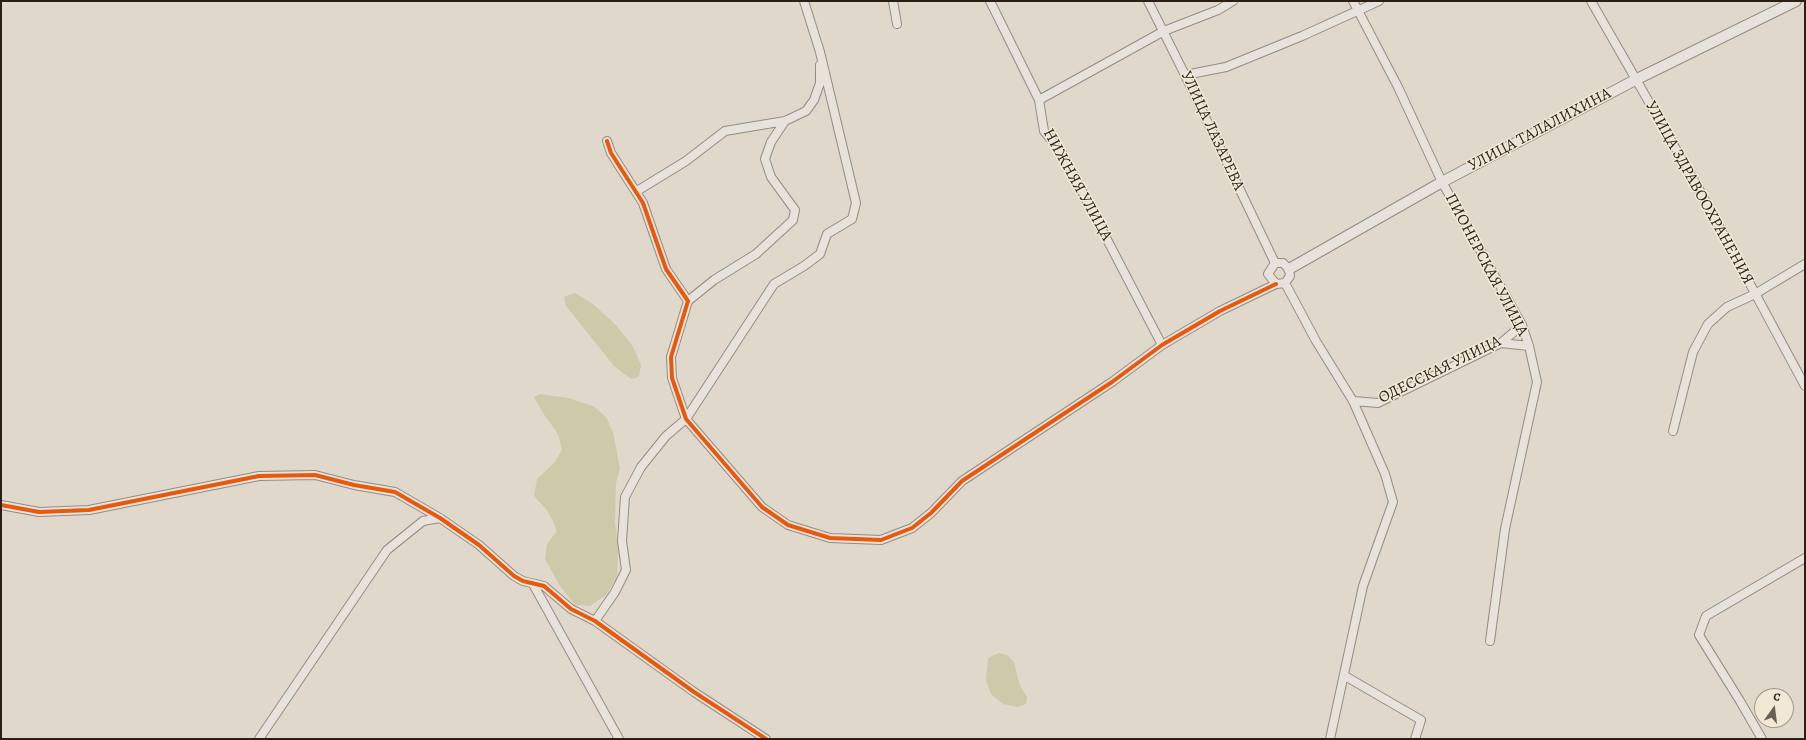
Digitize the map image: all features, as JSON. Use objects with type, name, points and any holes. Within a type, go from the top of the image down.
[{"type":"street","points":[[595,621],[615,592],[626,570],[622,541],[625,497],[641,467],[666,436],[686,419],[774,284],[804,266],[820,254],[828,234],[852,218],[856,203],[820,52],[804,1]]},
{"type":"street","points":[[892,1],[897,24]]},
{"type":"street","name":"НИЖНЯЯ УЛИЦА","points":[[990,1],[1039,100],[1044,131],[1062,153],[1162,345]]},
{"type":"street","name":"УЛИЦА ЛАЗАРЕВА","points":[[1148,1],[1164,31],[1275,263]]},
{"type":"street","points":[[1039,100],[1164,31],[1218,10],[1233,1]]},
{"type":"street","name":"ПИОНЕРСКАЯ УЛИЦА","points":[[1353,1],[1398,87],[1442,182],[1522,325],[1529,346],[1537,382],[1505,529],[1490,641]]},
{"type":"street","points":[[1185,75],[1226,67],[1379,1]]},
{"type":"street","name":"УЛИЦА ЗДРАВООХРАНЕНИЯ","points":[[1591,1],[1700,191],[1805,386]]},
{"type":"street","name":"УЛИЦА ТАЛАЛИХИНА","points":[[1289,269],[1442,182],[1635,80],[1796,1]]},
{"type":"street","points":[[637,191],[686,161],[725,131],[785,121],[806,111],[814,100],[820,83],[820,52]]},
{"type":"street","points":[[785,121],[771,142],[765,159],[771,177],[795,210],[793,220],[756,254],[714,280],[688,301],[671,357],[672,378],[686,419],[762,506],[788,525],[830,538],[881,540],[912,528],[931,513],[962,481],[1112,382],[1162,345],[1220,311],[1276,284],[1285,283],[1290,276],[1289,269],[1283,263],[1275,263],[1268,274],[1276,284]]},
{"type":"street","points":[[607,141],[611,153],[637,191],[643,203],[666,269],[688,301]]},
{"type":"street","points":[[1673,431],[1693,352],[1708,324],[1727,307],[1755,294],[1805,264]]},
{"type":"street","points":[[1285,283],[1316,341],[1353,401],[1385,474],[1393,502],[1363,586],[1345,676],[1330,739]]},
{"type":"street","name":"ОДЕССКАЯ УЛИЦА","points":[[1353,401],[1378,403],[1500,343],[1522,325]]},
{"type":"street","points":[[1500,343],[1529,346]]},
{"type":"street","points":[[1,505],[39,512],[90,510],[259,476],[315,475],[354,485],[395,492],[440,518],[479,545],[514,576],[523,581],[544,586],[571,609],[595,621],[694,692],[766,739]]},
{"type":"street","points":[[259,739],[387,550],[423,521],[440,518]]},
{"type":"street","points":[[1762,739],[1699,635],[1706,616],[1805,558]]},
{"type":"street","points":[[533,584],[620,739]]},
{"type":"street","points":[[1345,676],[1421,720],[1415,739]]},
{"type":"shaded area","points":[[575,293],[593,304],[616,325],[632,345],[641,365],[639,377],[631,379],[614,366],[566,306],[564,297]]},
{"type":"shaded area","points":[[540,394],[568,398],[593,406],[606,417],[613,432],[620,469],[616,483],[615,521],[618,549],[617,576],[606,595],[590,606],[575,605],[560,586],[545,559],[547,544],[557,531],[546,509],[534,496],[537,479],[555,462],[562,450],[558,434],[534,397]]},
{"type":"shaded area","points":[[999,653],[1007,655],[1014,662],[1020,686],[1027,697],[1026,704],[1018,707],[1003,704],[991,694],[986,680],[988,658]]},
{"type":"cycle path","points":[[607,141],[611,153],[643,203],[666,269],[688,301],[671,357],[672,378],[686,419],[762,507],[788,525],[830,538],[881,540],[912,528],[931,513],[962,481],[1112,382],[1162,345],[1220,311],[1276,284]]},
{"type":"cycle path","points":[[1,505],[39,512],[89,510],[259,476],[315,475],[354,485],[395,492],[440,518],[479,545],[514,576],[523,581],[544,586],[571,609],[595,621],[694,692],[766,739]]}]
